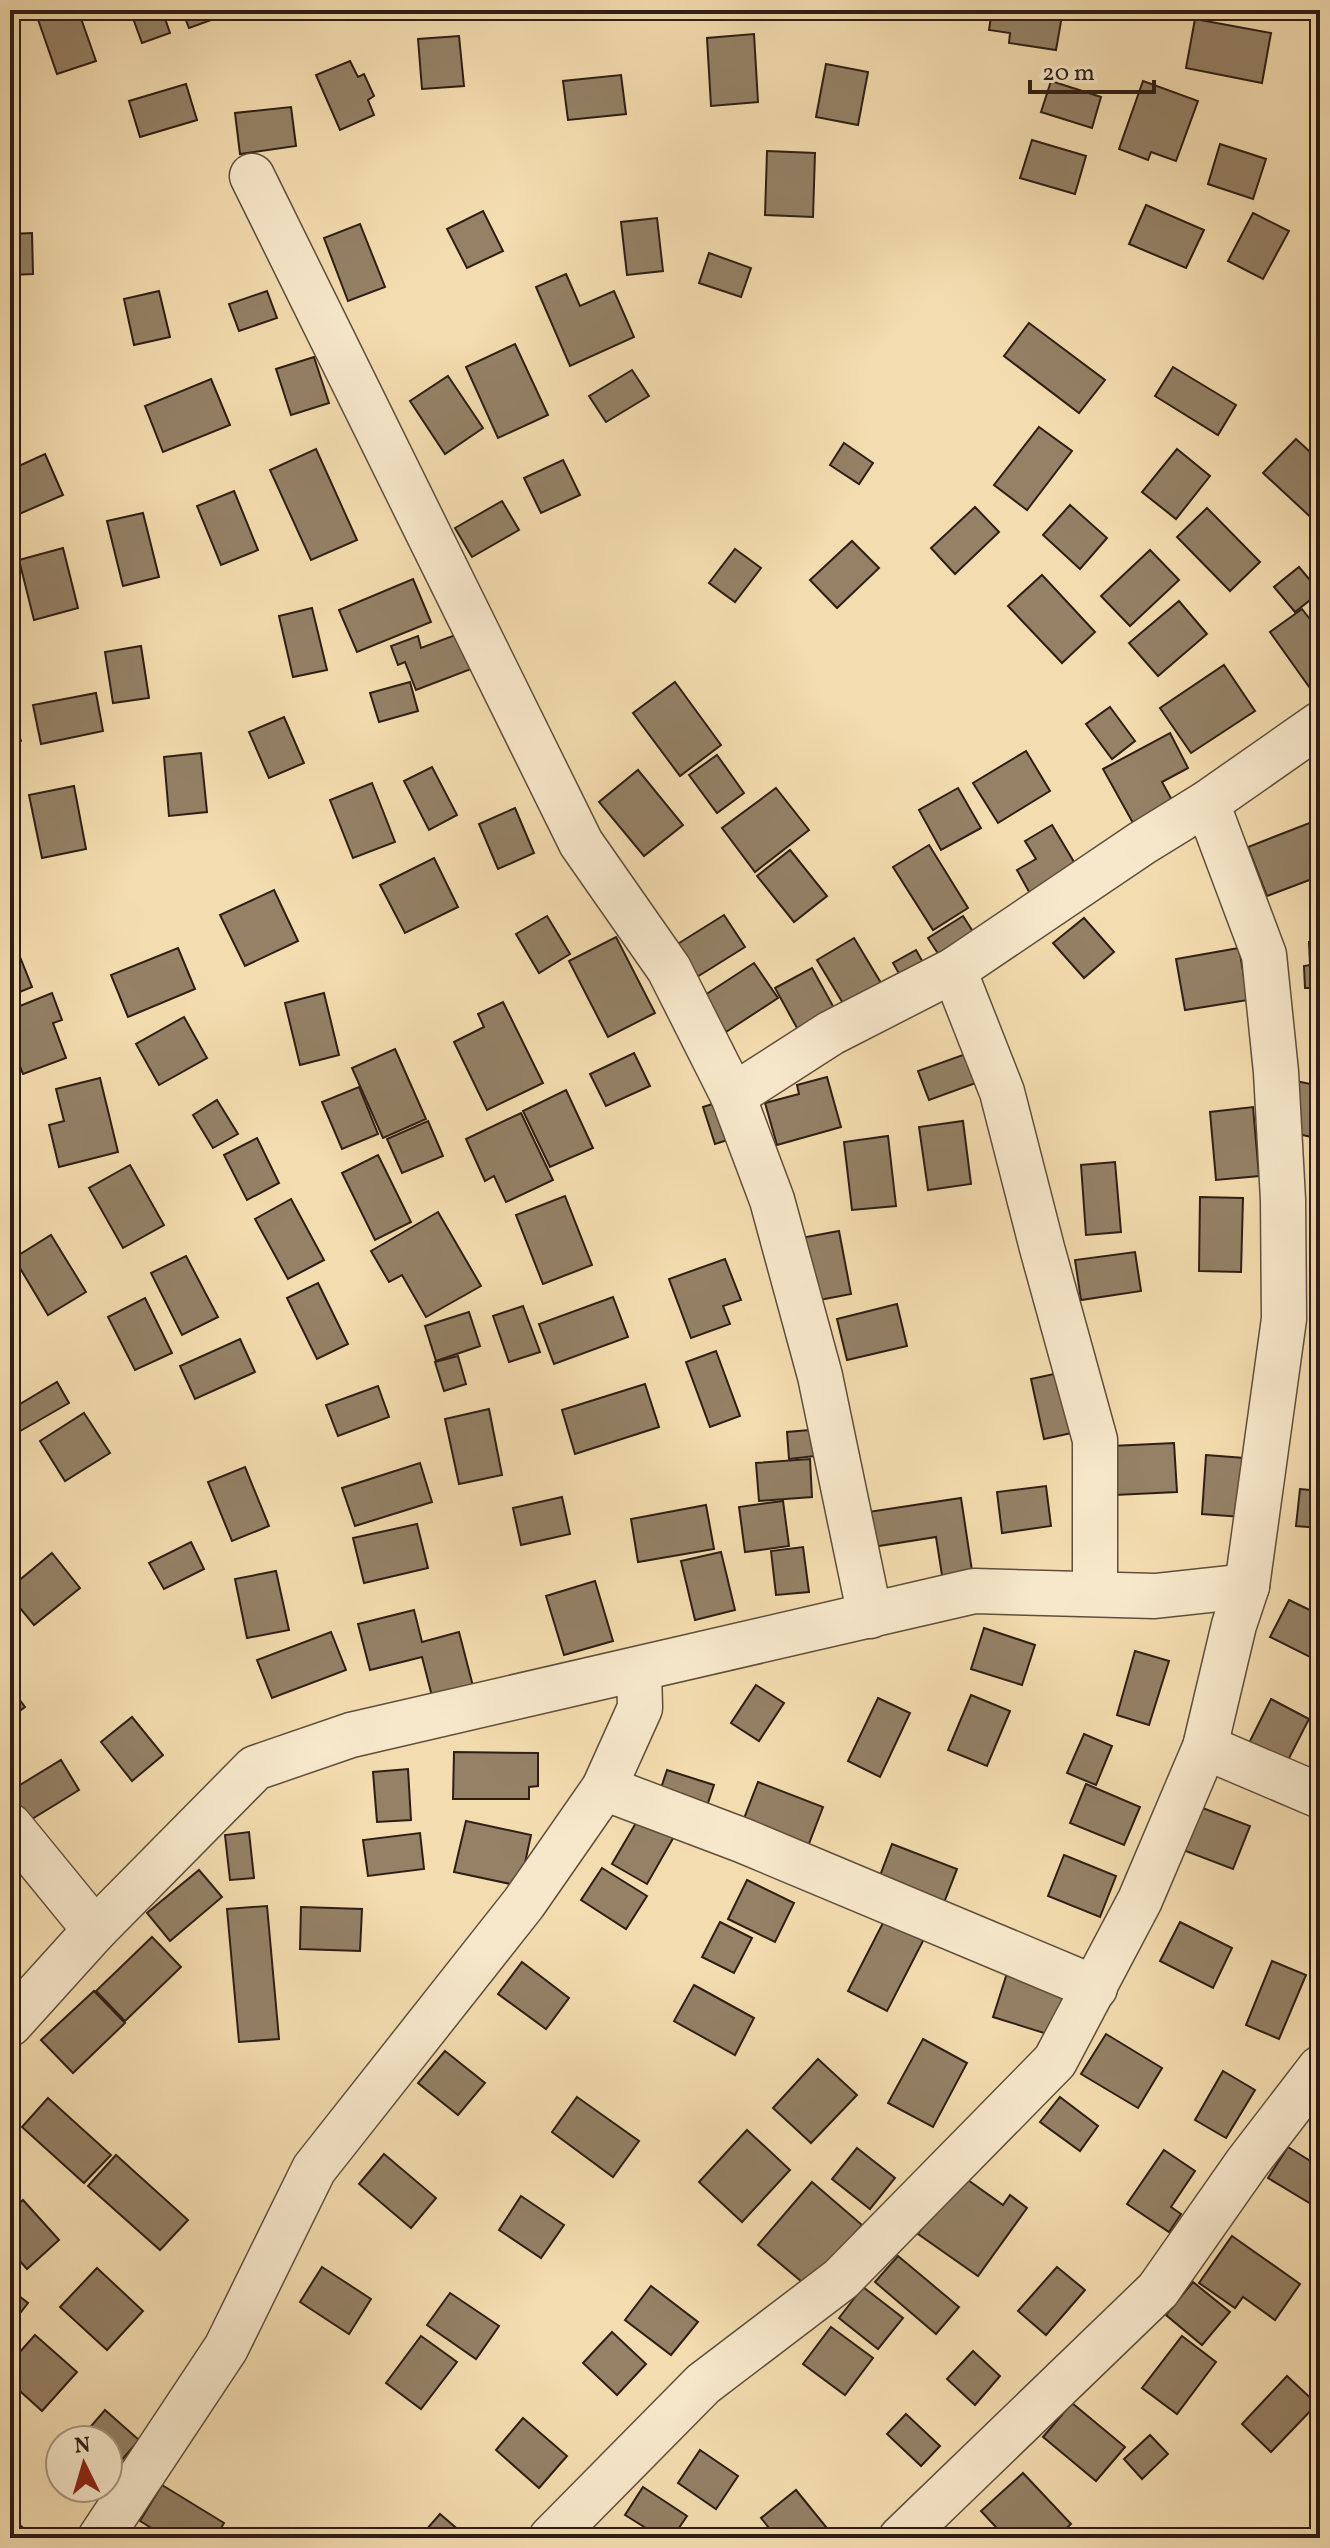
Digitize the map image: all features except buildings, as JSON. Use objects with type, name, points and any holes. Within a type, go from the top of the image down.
[{"type":"street","points":[[252,176],[581,843],[669,969],[733,1096],[772,1200],[820,1376],[870,1616]]},
{"type":"street","points":[[733,1096],[831,1033],[954,970],[1142,843],[1207,803],[1320,724]]},
{"type":"street","points":[[551,2538],[703,2384],[841,2279],[1055,2061],[1140,1900],[1205,1747],[1234,1625],[1247,1586],[1302,1207],[1276,1072],[1264,955],[1207,803]]},
{"type":"street","points":[[954,970],[1002,1092],[1095,1440],[1095,1593]]},
{"type":"street","points":[[10,2024],[95,1930],[255,1768],[351,1735],[974,1591],[1155,1596],[1247,1586]]},
{"type":"street","points":[[100,2538],[226,2348],[314,2169],[524,1903],[604,1788],[640,1708],[639,1670]]},
{"type":"street","points":[[1205,1747],[1320,1796]]},
{"type":"street","points":[[604,1788],[744,1841],[1095,1988]]},
{"type":"street","points":[[10,1826],[95,1930]]},
{"type":"street","points":[[901,2538],[1158,2290],[1247,2163],[1320,2068]]}]
